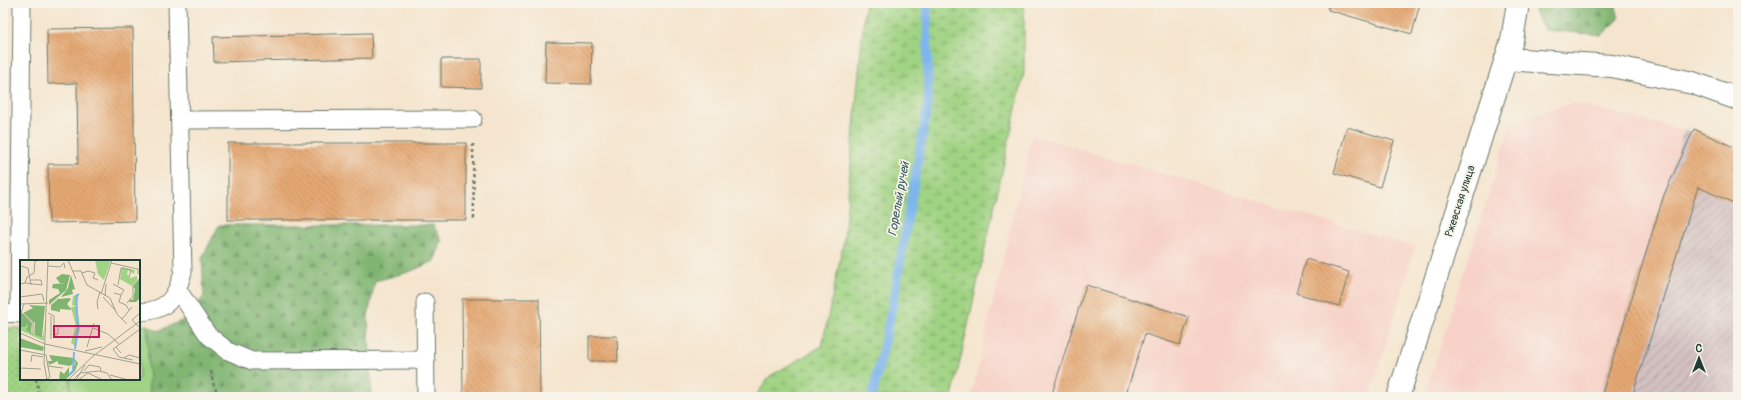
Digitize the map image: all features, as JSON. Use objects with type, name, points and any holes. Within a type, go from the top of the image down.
[{"type":"street","name":"Ржевская улица","points":[[1398,397],[1512,40],[1518,3]]},
{"type":"street","points":[[1506,59],[1612,66],[1693,83],[1738,99]]},
{"type":"lane","points":[[14,314],[22,3]]},
{"type":"lane","points":[[140,312],[150,311],[165,306],[178,290],[183,272],[177,3]]},
{"type":"lane","points":[[180,120],[473,119]]},
{"type":"lane","points":[[178,290],[208,335],[228,351],[252,360],[426,360]]},
{"type":"lane","points":[[425,302],[426,397]]},
{"type":"path","points":[[473,119],[474,222]]},
{"type":"path","points":[[36,380],[40,397]]},
{"type":"shaded area","points":[[1573,103],[1684,130],[1599,397],[1424,397],[1512,121]]},
{"type":"shaded area","points":[[1684,130],[1738,152],[1738,397],[1599,397]]},
{"type":"shaded area","points":[[1032,135],[1415,247],[1370,397],[971,397]]},
{"type":"green space","points":[[865,3],[1024,3],[1024,73],[952,397],[755,397],[770,376],[822,346],[844,240]]},
{"type":"green space","points":[[1535,3],[1615,3],[1619,19],[1602,35],[1544,30],[1534,11]]},
{"type":"green space","points":[[219,225],[433,225],[442,241],[434,261],[409,272],[375,281],[368,316],[372,397],[149,397],[147,325],[158,331],[186,319],[204,296],[202,258]]},
{"type":"green space","points":[[147,325],[149,397],[71,397],[70,380],[140,380],[140,326]]},
{"type":"green space","points":[[3,328],[20,328],[20,380],[70,380],[71,397],[3,397]]},
{"type":"building","points":[[1329,3],[1420,3],[1412,34],[1328,10]]},
{"type":"building","points":[[133,28],[135,221],[49,223],[48,164],[78,164],[77,83],[48,84],[47,29]]},
{"type":"building","points":[[371,33],[372,58],[214,62],[213,37]]},
{"type":"building","points":[[546,42],[592,43],[591,84],[545,83]]},
{"type":"building","points":[[441,59],[481,59],[481,88],[441,87]]},
{"type":"building","points":[[1347,127],[1394,141],[1380,187],[1334,173]]},
{"type":"building","points":[[1694,129],[1738,149],[1738,205],[1698,187],[1632,397],[1601,397],[1664,195]]},
{"type":"building","points":[[228,143],[466,143],[466,220],[228,220]]},
{"type":"building","points":[[1306,259],[1349,272],[1339,306],[1296,293]]},
{"type":"building","points":[[1086,285],[1189,317],[1180,345],[1145,334],[1125,397],[1051,397]]},
{"type":"building","points":[[462,299],[539,299],[540,397],[463,397]]},
{"type":"building","points":[[589,336],[617,336],[618,361],[589,361]]},
{"type":"waterway","name":"Горелый ручей","points":[[872,397],[893,303],[928,103],[927,3]]}]
